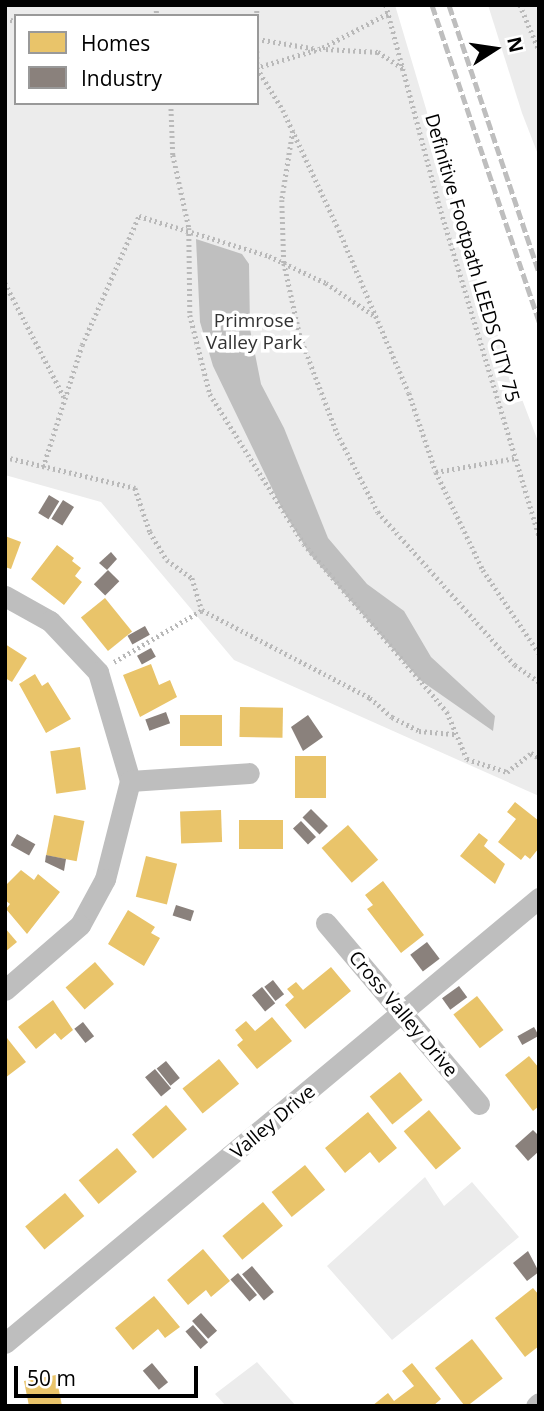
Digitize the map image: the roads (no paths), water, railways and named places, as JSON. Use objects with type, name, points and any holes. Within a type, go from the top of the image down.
[{"type":"street","points":[[5,596],[50,621],[98,672],[130,781],[105,879],[80,925],[5,990]]},
{"type":"street","points":[[130,781],[248,773]]},
{"type":"street","name":"Valley Drive","points":[[5,1343],[539,898]]},
{"type":"street","name":"Cross Valley Drive","points":[[327,923],[401,1015],[479,1104]]},
{"type":"railway","points":[[432,5],[539,322]]},
{"type":"railway","points":[[449,5],[539,272]]},
{"type":"park label","name":"Primrose Valley Park","points":[[254,332]]}]
